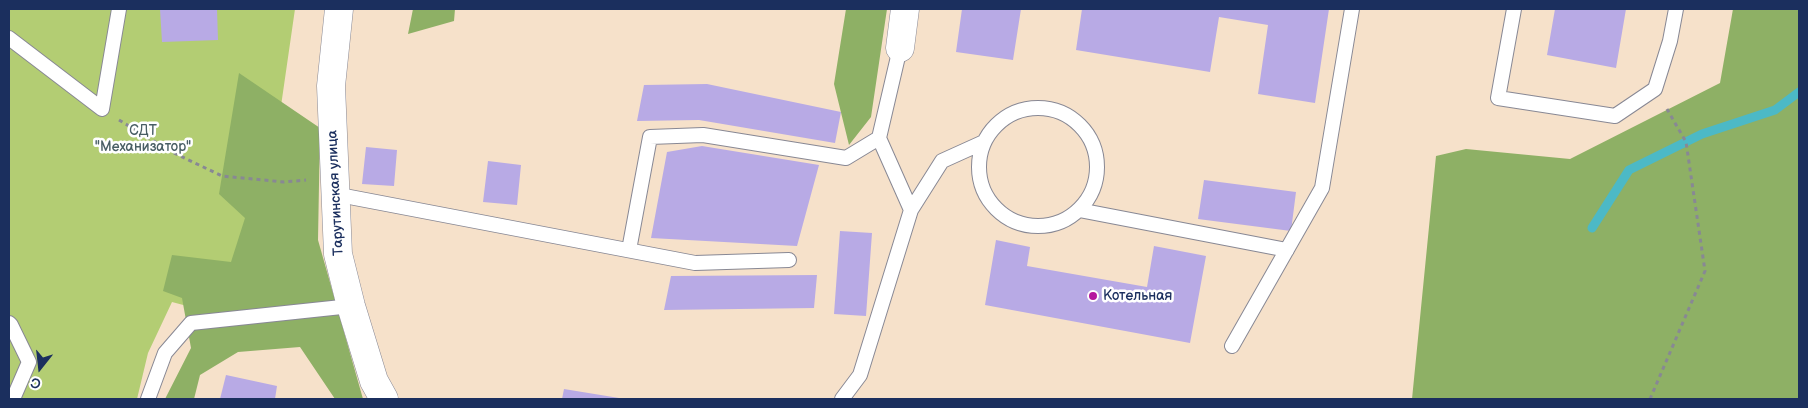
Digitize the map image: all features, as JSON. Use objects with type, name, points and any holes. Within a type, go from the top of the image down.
[{"type":"street","name":"Тарутинская улица","points":[[339,9],[331,86],[338,254],[351,306],[374,381],[384,399]]},
{"type":"street","points":[[900,48],[905,9]]},
{"type":"lane","points":[[9,38],[102,109],[119,9]]},
{"type":"lane","points":[[1232,346],[1322,188],[1352,9]]},
{"type":"lane","points":[[1514,9],[1498,98],[1615,116],[1656,89],[1670,41],[1676,9]]},
{"type":"lane","points":[[900,48],[879,138],[911,210]]},
{"type":"lane","points":[[1040,108],[1063,112],[1082,126],[1094,146],[1098,169],[1093,191],[1079,210],[1059,222],[1036,226],[1014,221],[995,208],[983,188],[979,165],[984,142],[998,123],[1017,111],[1040,108]]},
{"type":"lane","points":[[629,250],[650,136],[703,135],[846,158],[879,138]]},
{"type":"lane","points":[[842,399],[860,375],[911,210],[942,161],[984,142]]},
{"type":"lane","points":[[334,186],[695,263],[789,260]]},
{"type":"lane","points":[[1079,210],[1287,250]]},
{"type":"lane","points":[[148,399],[165,352],[191,323],[351,306]]},
{"type":"lane","points":[[9,323],[29,362],[13,399]]},
{"type":"path","points":[[1650,399],[1705,271],[1686,142],[1656,89]]},
{"type":"path","points":[[102,109],[172,152],[222,176],[334,186]]},
{"type":"green space","name":"СДТ \"Механизатор\"","points":[[9,9],[295,9],[256,279],[221,315],[172,302],[148,353],[137,399],[9,399]]},
{"type":"green space","points":[[413,9],[455,9],[454,21],[408,34]]},
{"type":"green space","points":[[846,9],[887,9],[871,117],[849,145],[834,84]]},
{"type":"green space","points":[[1733,9],[1799,9],[1799,399],[1412,399],[1436,156],[1466,149],[1570,159],[1720,83]]},
{"type":"green space","points":[[239,73],[320,128],[318,240],[363,399],[335,399],[300,347],[238,352],[200,375],[194,399],[165,399],[191,348],[182,298],[163,291],[172,255],[231,262],[245,218],[219,194]]},
{"type":"building","points":[[160,9],[217,9],[218,40],[162,42]]},
{"type":"building","points":[[962,9],[1021,9],[1013,60],[956,52]]},
{"type":"building","points":[[1082,9],[1329,9],[1315,103],[1258,94],[1268,25],[1219,17],[1210,72],[1076,50]]},
{"type":"building","points":[[1555,9],[1626,9],[1616,68],[1547,55]]},
{"type":"building","points":[[707,84],[841,112],[835,143],[699,120],[637,121],[644,85]]},
{"type":"building","points":[[702,146],[819,165],[797,246],[651,238],[667,152]]},
{"type":"building","points":[[366,147],[397,150],[394,186],[362,184]]},
{"type":"building","points":[[488,161],[521,165],[517,205],[483,202]]},
{"type":"building","points":[[1204,180],[1296,192],[1291,231],[1198,219]]},
{"type":"building","points":[[840,231],[872,233],[866,316],[834,314]]},
{"type":"building","name":"Котельная","points":[[996,240],[1030,247],[1027,266],[1147,287],[1154,246],[1206,256],[1190,343],[985,305]]},
{"type":"building","points":[[817,275],[814,308],[664,310],[671,276]]},
{"type":"building","points":[[226,375],[277,386],[275,399],[220,399]]},
{"type":"building","points":[[564,389],[619,398],[619,399],[562,399]]},
{"type":"waterway","points":[[1592,228],[1629,170],[1702,134],[1775,110],[1799,92]]},
{"type":"place","name":"Котельная","points":[[1093,296]]}]
